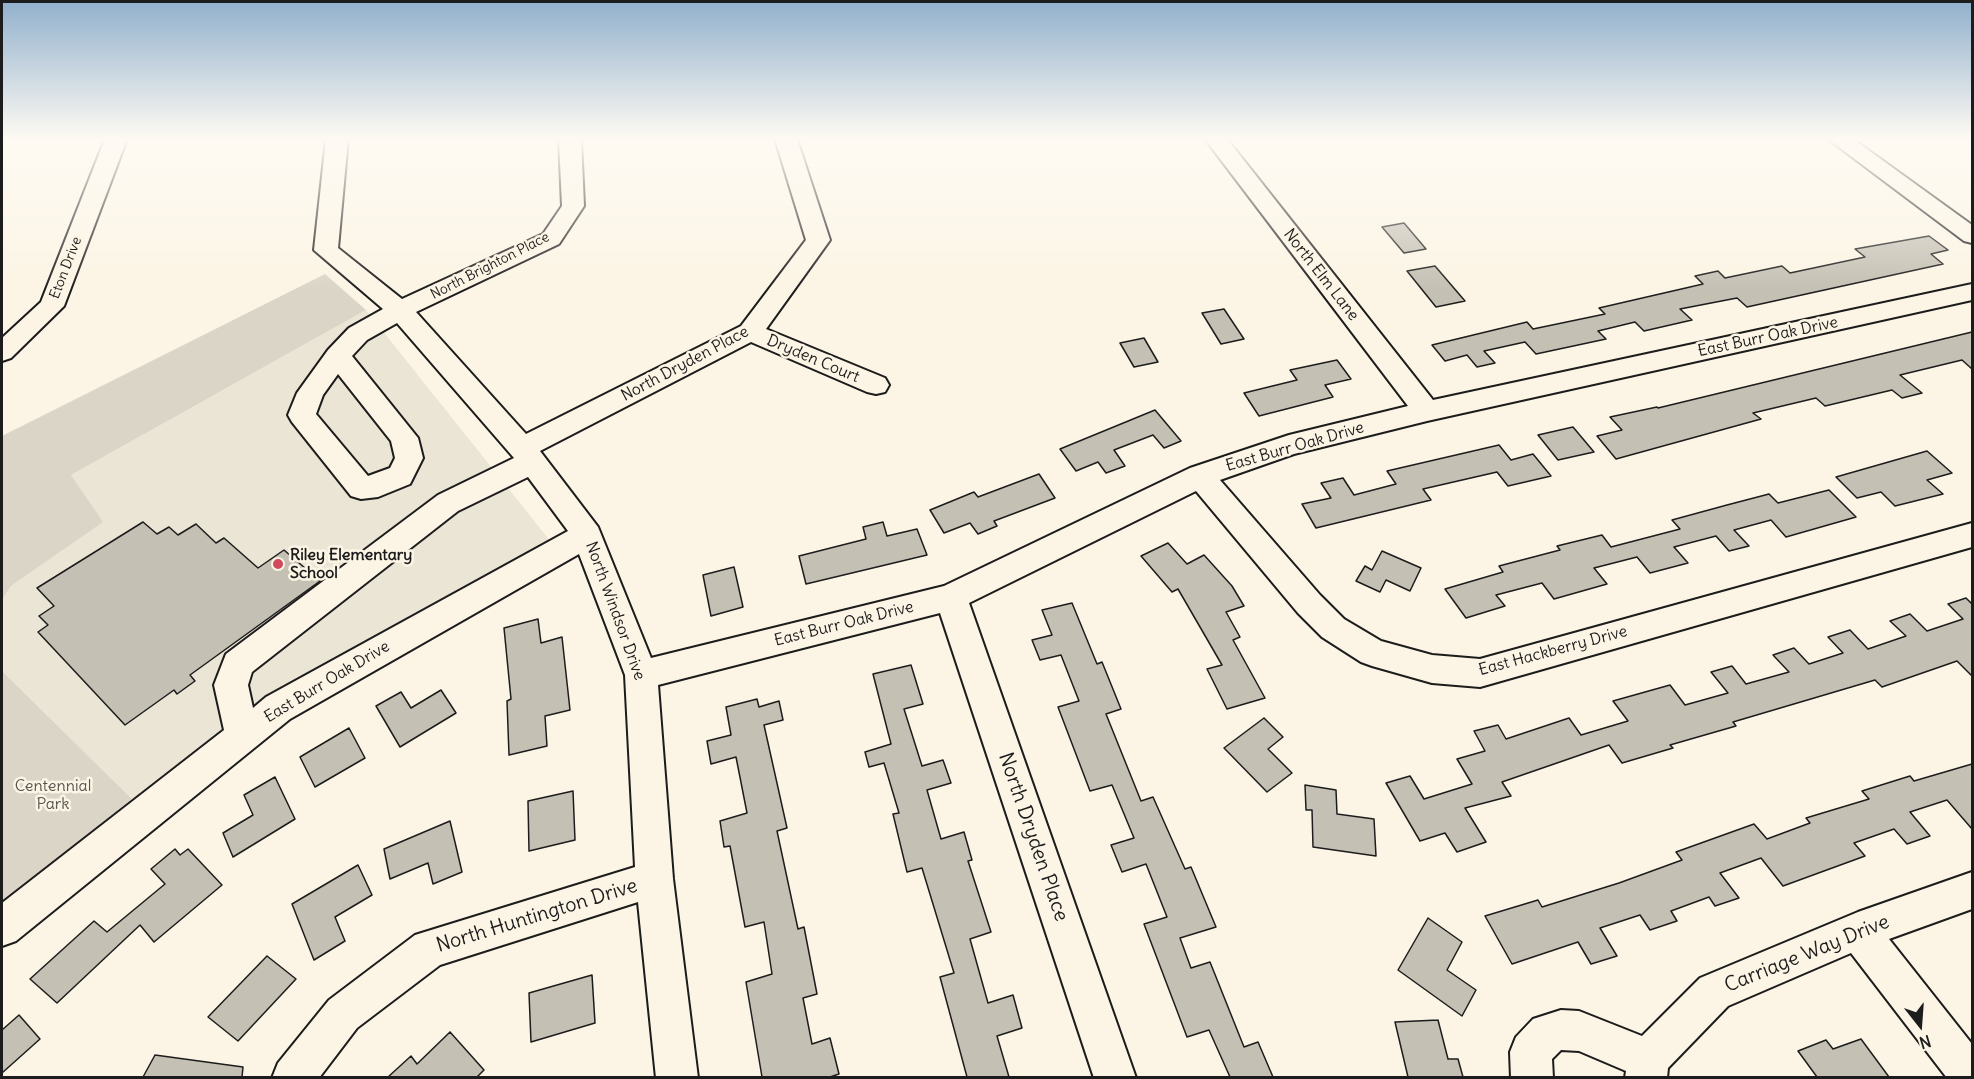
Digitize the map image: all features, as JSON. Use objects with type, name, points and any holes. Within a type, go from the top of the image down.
[{"type":"street","name":"Eton Drive","points":[[2,352],[52,306],[97,189]]},
{"type":"street","name":"North Windsor Drive","points":[[332,189],[326,250],[400,310],[527,455],[587,535],[641,675],[654,879],[677,1077]]},
{"type":"street","name":"North Brighton Place","points":[[337,356],[404,438],[409,458],[407,466],[400,476],[378,486],[361,488],[348,476],[302,414],[310,393],[337,356],[358,333],[400,310],[551,238],[573,206],[572,189]]},
{"type":"street","name":"North Dryden Place","points":[[242,736],[231,685],[238,664],[448,504],[527,455],[750,332],[818,240],[802,189]]},
{"type":"street","name":"North Elm Lane","points":[[1255,189],[1427,411]]},
{"type":"street","points":[[1908,189],[1972,236]]},
{"type":"street","name":"East Burr Oak Drive","points":[[641,675],[951,597],[1200,476],[1289,445],[1427,411],[1972,292]]},
{"type":"street","points":[[2,319],[33,323]]},
{"type":"street","name":"Dryden Court","points":[[750,332],[876,385]]},
{"type":"street","name":"East Hackberry Drive","points":[[1200,476],[1309,604],[1333,628],[1372,652],[1432,669],[1480,674],[1972,535]]},
{"type":"street","name":"East Burr Oak Drive","points":[[2,927],[278,708],[587,535]]},
{"type":"street","name":"North Dryden Place","points":[[951,597],[1115,1077]]},
{"type":"street","name":"North Huntington Drive","points":[[293,1077],[343,1014],[429,949],[654,879]]},
{"type":"street","name":"Carriage Way Drive","points":[[1647,1068],[1714,992],[1858,931],[1972,891]]},
{"type":"street","points":[[1858,931],[1972,1076]]},
{"type":"street","points":[[1532,1077],[1531,1052],[1547,1033],[1562,1030],[1579,1031],[1647,1068]]},
{"type":"shaded area","name":"Riley Elementary School","points":[[366,310],[551,542],[132,799],[2,671],[2,600],[11,586],[102,522],[71,475]]},
{"type":"green space","points":[[325,274],[366,310],[71,475],[103,522],[11,586],[2,600],[2,436]]},
{"type":"green space","name":"Centennial Park","points":[[2,671],[132,799],[2,902]]},
{"type":"building","points":[[1404,223],[1426,249],[1404,253],[1382,227]]},
{"type":"building","points":[[1929,236],[1948,250],[1931,254],[1943,264],[1747,307],[1737,298],[1680,309],[1692,320],[1644,331],[1635,322],[1598,331],[1606,339],[1536,354],[1525,342],[1484,351],[1495,363],[1477,367],[1467,355],[1445,361],[1432,345],[1527,322],[1533,329],[1605,314],[1599,308],[1703,284],[1695,276],[1718,271],[1725,278],[1782,266],[1790,273],[1865,257],[1855,249]]},
{"type":"building","points":[[1435,266],[1465,301],[1436,307],[1407,271]]},
{"type":"building","points":[[1224,309],[1244,339],[1221,344],[1202,313]]},
{"type":"building","points":[[1972,332],[1972,369],[1962,360],[1900,375],[1922,393],[1902,398],[1892,390],[1825,406],[1816,398],[1753,413],[1761,419],[1616,459],[1597,436],[1622,430],[1610,417],[1658,408]]},
{"type":"building","points":[[1144,338],[1158,362],[1134,367],[1120,343]]},
{"type":"building","points":[[1337,360],[1351,379],[1325,385],[1333,397],[1259,416],[1244,393],[1297,380],[1290,370]]},
{"type":"building","points":[[1155,410],[1181,441],[1164,448],[1153,435],[1114,450],[1125,466],[1106,473],[1098,462],[1076,471],[1060,449]]},
{"type":"building","points":[[1573,427],[1594,452],[1558,460],[1538,435]]},
{"type":"building","points":[[1499,445],[1511,460],[1533,454],[1551,476],[1508,486],[1497,472],[1423,489],[1431,500],[1316,528],[1302,504],[1331,498],[1321,483],[1343,478],[1354,495],[1396,484],[1387,471]]},
{"type":"building","points":[[1927,451],[1952,473],[1927,480],[1943,494],[1895,506],[1881,492],[1857,498],[1836,477]]},
{"type":"building","points":[[1039,474],[1055,498],[994,521],[997,526],[978,534],[970,523],[944,533],[930,510],[974,492],[978,497]]},
{"type":"building","points":[[1829,490],[1856,517],[1786,537],[1771,520],[1734,530],[1749,546],[1729,551],[1716,536],[1674,547],[1688,563],[1650,573],[1637,557],[1594,568],[1607,584],[1554,599],[1542,583],[1496,595],[1505,606],[1466,618],[1445,589],[1503,572],[1499,566],[1560,550],[1557,546],[1602,535],[1611,547],[1680,529],[1672,520],[1769,494],[1778,503]]},
{"type":"building","points":[[143,522],[157,534],[169,527],[178,535],[196,524],[216,543],[224,538],[258,568],[284,550],[320,581],[190,675],[195,681],[177,694],[174,690],[125,725],[38,632],[48,625],[39,616],[54,606],[37,588]]},
{"type":"building","points":[[883,522],[887,536],[917,529],[927,555],[806,584],[799,556],[866,539],[863,527]]},
{"type":"building","points":[[1168,543],[1187,564],[1204,555],[1232,586],[1244,606],[1226,612],[1240,637],[1233,640],[1265,698],[1227,709],[1207,669],[1222,665],[1178,589],[1172,592],[1141,556]]},
{"type":"building","points":[[1382,551],[1421,568],[1410,591],[1386,580],[1380,592],[1356,581],[1365,566],[1372,570]]},
{"type":"building","points":[[734,567],[743,607],[711,616],[703,575]]},
{"type":"building","points":[[1966,598],[1972,604],[1972,676],[1957,661],[1882,687],[1875,680],[1733,722],[1736,726],[1670,745],[1673,748],[1622,763],[1609,745],[1502,782],[1511,796],[1465,808],[1486,842],[1457,852],[1445,833],[1420,841],[1386,783],[1410,776],[1424,799],[1472,784],[1457,759],[1485,751],[1474,731],[1498,725],[1506,739],[1569,718],[1581,735],[1628,721],[1613,701],[1670,685],[1685,705],[1728,693],[1711,672],[1732,666],[1746,684],[1789,672],[1773,655],[1794,648],[1809,664],[1843,653],[1828,637],[1850,630],[1868,649],[1906,636],[1890,621],[1910,614],[1927,631],[1963,619],[1948,604]]},
{"type":"building","points":[[1072,603],[1097,664],[1102,662],[1121,709],[1106,714],[1141,801],[1153,797],[1185,869],[1191,867],[1216,927],[1180,938],[1191,968],[1210,962],[1244,1047],[1258,1042],[1273,1077],[1230,1077],[1209,1030],[1187,1037],[1144,924],[1167,917],[1146,864],[1122,872],[1111,845],[1134,838],[1112,785],[1090,791],[1058,707],[1079,701],[1061,655],[1040,660],[1032,640],[1052,635],[1042,610]]},
{"type":"building","points":[[538,619],[541,643],[562,637],[570,710],[545,716],[547,746],[509,755],[507,701],[511,699],[504,628]]},
{"type":"building","points":[[911,665],[923,704],[904,709],[922,766],[943,760],[951,783],[927,790],[941,839],[964,832],[972,860],[968,861],[991,932],[970,939],[988,1003],[1013,995],[1022,1028],[997,1036],[1009,1077],[967,1077],[940,977],[954,973],[922,868],[907,872],[893,814],[899,813],[884,763],[869,767],[865,752],[891,744],[873,674]]},
{"type":"building","points":[[441,690],[456,713],[400,747],[376,706],[401,692],[411,708]]},
{"type":"building","points":[[757,699],[759,707],[779,701],[783,720],[764,725],[787,828],[777,831],[798,929],[804,927],[817,994],[803,998],[812,1044],[830,1038],[839,1074],[830,1077],[762,1077],[746,982],[772,974],[764,922],[745,927],[730,846],[724,847],[720,821],[747,813],[736,757],[711,764],[707,741],[731,735],[726,707]]},
{"type":"building","points":[[1264,718],[1283,737],[1268,749],[1292,773],[1267,792],[1224,748]]},
{"type":"building","points":[[349,728],[365,758],[315,787],[300,757]]},
{"type":"building","points":[[1972,764],[1972,829],[1947,800],[1910,812],[1930,836],[1907,844],[1894,829],[1854,843],[1865,856],[1783,886],[1761,858],[1720,873],[1739,898],[1715,906],[1709,897],[1671,911],[1677,921],[1650,930],[1640,915],[1600,928],[1617,956],[1591,964],[1578,942],[1512,964],[1485,916],[1538,900],[1542,907],[1619,883],[1682,860],[1676,852],[1754,824],[1767,839],[1810,823],[1806,818],[1869,799],[1862,791],[1910,776],[1914,781]]},
{"type":"building","points":[[275,777],[295,819],[233,857],[223,833],[253,815],[244,795]]},
{"type":"building","points":[[1305,785],[1336,790],[1337,814],[1374,819],[1376,856],[1313,847],[1312,810],[1306,810]]},
{"type":"building","points":[[573,791],[575,840],[529,851],[528,801]]},
{"type":"building","points":[[450,821],[462,872],[433,884],[428,863],[390,879],[384,849]]},
{"type":"building","points":[[175,849],[180,855],[188,849],[222,885],[154,942],[140,925],[57,1003],[30,979],[94,921],[107,932],[165,884],[151,869]]},
{"type":"building","points":[[358,865],[372,895],[335,917],[345,941],[314,960],[292,904]]},
{"type":"building","points":[[1428,918],[1462,942],[1447,970],[1476,990],[1462,1016],[1398,970]]},
{"type":"building","points":[[267,956],[296,979],[238,1041],[208,1017]]},
{"type":"building","points":[[592,975],[595,1023],[531,1042],[529,993]]},
{"type":"building","points":[[19,1015],[40,1039],[2,1073],[2,1030]]},
{"type":"building","points":[[1438,1020],[1448,1059],[1458,1059],[1463,1077],[1408,1077],[1395,1022]]},
{"type":"building","points":[[450,1032],[484,1070],[477,1077],[388,1077],[411,1056],[417,1064]]},
{"type":"building","points":[[1861,1039],[1889,1077],[1817,1077],[1798,1051],[1826,1040],[1833,1049]]},
{"type":"building","points":[[155,1055],[243,1067],[242,1077],[143,1077]]},
{"type":"place","name":"Riley Elementary School","points":[[278,564]]}]
